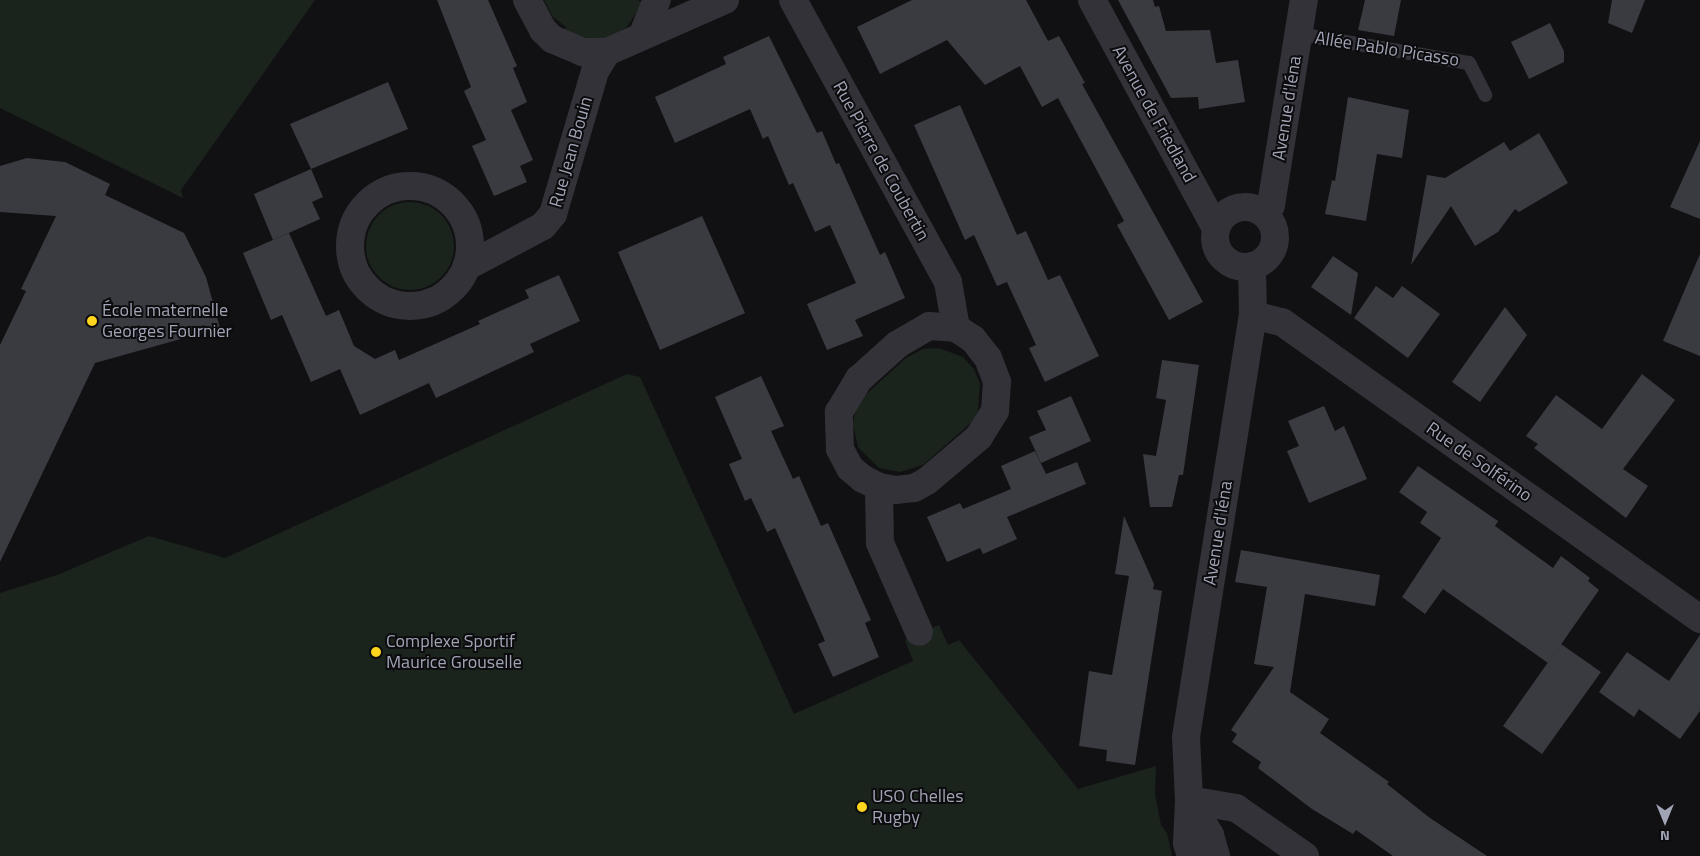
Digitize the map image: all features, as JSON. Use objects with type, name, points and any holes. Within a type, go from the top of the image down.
[{"type":"street","points":[[528,0],[543,30],[552,39],[582,52],[607,52],[643,34],[725,0]]},
{"type":"street","points":[[643,34],[657,0]]},
{"type":"street","name":"Rue Pierre de Coubertin","points":[[793,0],[948,282],[956,328]]},
{"type":"street","name":"Avenue de Friedland","points":[[1092,0],[1216,228]]},
{"type":"street","name":"Avenue d'Iéna","points":[[1266,215],[1271,205],[1304,0]]},
{"type":"street","name":"Rue Jean Bouin","points":[[466,267],[470,248],[464,221],[446,198],[429,189],[410,186],[391,189],[374,198],[360,212],[352,229],[349,249],[354,269],[361,281],[381,299],[400,305],[421,305],[440,298],[456,285],[466,267],[543,226],[553,214],[594,71],[607,52]]},
{"type":"street","points":[[1248,207],[1266,215],[1275,231],[1273,249],[1261,263],[1243,267],[1226,261],[1216,246],[1216,228],[1228,212],[1237,208],[1248,207]]},
{"type":"street","name":"Avenue d'Iéna","points":[[1191,856],[1187,843],[1189,800],[1187,731],[1253,315],[1252,266]]},
{"type":"street","name":"Rue de Solférino","points":[[1253,315],[1282,322],[1700,619]]},
{"type":"street","points":[[929,326],[956,328],[973,339],[988,358],[997,382],[997,397],[991,418],[979,437],[926,481],[914,488],[896,490],[879,487],[863,479],[850,468],[840,449],[837,424],[842,402],[859,379],[912,334],[929,326]]},
{"type":"street","points":[[879,487],[880,543],[919,632]]},
{"type":"street","points":[[1189,800],[1236,808],[1305,856]]},
{"type":"street","name":"Avenue d'Iéna","points":[[1189,800],[1210,835],[1216,856]]},
{"type":"lane","name":"Allée Pablo Picasso","points":[[1299,34],[1469,63],[1485,95]]},
{"type":"shaded area","points":[[0,0],[315,0],[181,190],[183,198],[0,108]]},
{"type":"shaded area","points":[[544,0],[638,0],[643,3],[626,28],[607,38],[594,40],[563,32],[566,27],[553,17]]},
{"type":"shaded area","points":[[410,202],[427,205],[435,209],[447,221],[451,229],[454,246],[451,263],[447,271],[435,283],[427,287],[410,290],[393,287],[385,283],[373,271],[369,263],[366,246],[369,229],[373,221],[385,209],[393,205]]},
{"type":"shaded area","points":[[939,348],[963,357],[974,369],[980,384],[978,411],[972,422],[923,465],[900,472],[879,468],[858,447],[853,425],[855,411],[864,396],[906,358],[923,349]]},
{"type":"shaded area","name":"Complexe Sportif Maurice Grouselle","points":[[627,374],[640,377],[794,714],[913,661],[905,640],[939,625],[948,645],[959,640],[1078,789],[1156,766],[1155,794],[1161,825],[1167,833],[1172,856],[0,856],[0,593],[57,575],[149,536],[225,558]]},
{"type":"building","points":[[437,0],[488,0],[517,66],[513,68],[527,102],[511,110],[533,160],[520,166],[527,182],[494,196],[472,146],[486,140],[464,91],[471,87]]},
{"type":"building","points":[[912,0],[1026,0],[1048,41],[1059,36],[1085,83],[1082,84],[1203,302],[1169,320],[1117,225],[1124,221],[1058,98],[1042,107],[1020,66],[985,85],[947,40],[880,74],[857,27]]},
{"type":"building","points":[[1118,0],[1153,0],[1155,7],[1159,6],[1166,31],[1210,30],[1216,63],[1238,60],[1245,102],[1199,109],[1198,97],[1171,98]]},
{"type":"building","points":[[1365,0],[1401,0],[1394,36],[1358,30]]},
{"type":"building","points":[[1612,0],[1645,0],[1632,33],[1608,23]]},
{"type":"building","points":[[1550,23],[1564,51],[1564,62],[1529,79],[1511,42]]},
{"type":"building","points":[[769,36],[817,133],[822,131],[836,164],[839,163],[880,255],[885,252],[905,298],[855,320],[863,336],[827,350],[807,304],[856,283],[830,225],[815,232],[793,183],[789,185],[768,136],[763,139],[750,109],[675,143],[655,97],[726,64],[723,57]]},
{"type":"building","points":[[388,82],[408,129],[311,169],[290,124]]},
{"type":"building","points":[[1348,97],[1409,110],[1402,158],[1377,154],[1366,221],[1325,214],[1332,180],[1335,181]]},
{"type":"building","points":[[960,105],[1017,235],[1026,231],[1048,280],[1060,275],[1099,356],[1045,382],[1029,348],[1036,345],[1007,282],[997,286],[974,235],[965,240],[914,125]]},
{"type":"building","points":[[1539,133],[1568,183],[1519,212],[1515,209],[1498,232],[1475,246],[1451,206],[1411,265],[1427,175],[1445,178],[1504,142],[1510,151]]},
{"type":"building","points":[[1700,141],[1700,219],[1670,207]]},
{"type":"building","points":[[27,158],[65,162],[110,184],[105,195],[184,233],[206,277],[220,328],[95,363],[0,562],[0,345],[26,291],[21,289],[56,216],[0,212],[0,166]]},
{"type":"building","points":[[311,169],[323,197],[312,202],[320,219],[273,240],[254,194]]},
{"type":"building","points":[[702,216],[745,313],[660,350],[618,252]]},
{"type":"building","points":[[289,233],[326,316],[339,310],[354,346],[375,359],[395,350],[399,360],[480,324],[478,321],[529,298],[525,290],[559,275],[580,321],[530,344],[534,352],[436,398],[429,383],[360,415],[340,369],[311,382],[282,315],[271,320],[243,253]]},
{"type":"building","points":[[1700,254],[1700,356],[1663,341]]},
{"type":"building","points":[[1333,256],[1358,273],[1351,315],[1311,287]]},
{"type":"building","points":[[1376,286],[1393,298],[1402,286],[1440,314],[1408,358],[1354,318]]},
{"type":"building","points":[[1505,307],[1527,335],[1480,402],[1452,382]]},
{"type":"building","points":[[1162,360],[1199,365],[1183,475],[1179,475],[1172,507],[1150,507],[1143,454],[1156,456],[1166,400],[1156,398]]},
{"type":"building","points":[[1642,374],[1675,400],[1623,469],[1648,486],[1626,518],[1534,448],[1538,444],[1526,436],[1556,395],[1602,429]]},
{"type":"building","points":[[761,376],[784,426],[771,431],[793,479],[799,476],[821,526],[828,523],[871,620],[865,623],[879,657],[833,677],[818,644],[825,641],[775,528],[767,532],[751,498],[745,501],[729,464],[742,459],[715,397]]},
{"type":"building","points":[[1071,396],[1091,441],[1041,463],[1029,437],[1046,430],[1037,411]]},
{"type":"building","points":[[1324,406],[1335,431],[1344,426],[1367,479],[1309,503],[1287,451],[1299,446],[1288,421]]},
{"type":"building","points":[[1035,451],[1046,474],[1077,462],[1086,484],[1007,517],[1017,539],[983,554],[980,548],[947,562],[927,517],[960,503],[963,509],[1011,489],[1001,466]]},
{"type":"building","points":[[1418,466],[1498,521],[1495,526],[1553,568],[1561,556],[1590,578],[1588,581],[1599,590],[1548,663],[1443,589],[1425,614],[1402,597],[1441,538],[1420,523],[1427,512],[1399,492]]},
{"type":"building","points":[[1124,516],[1154,584],[1153,589],[1162,591],[1135,765],[1106,761],[1107,750],[1079,746],[1089,671],[1112,675],[1129,576],[1115,574]]},
{"type":"building","points":[[1241,550],[1380,575],[1375,606],[1305,594],[1290,692],[1329,719],[1320,733],[1389,782],[1387,784],[1430,818],[1487,856],[1393,856],[1356,830],[1353,834],[1312,809],[1258,768],[1261,762],[1232,742],[1237,734],[1231,730],[1274,667],[1254,664],[1267,587],[1235,582]]},
{"type":"building","points":[[1700,635],[1700,711],[1680,739],[1639,709],[1634,717],[1599,692],[1627,652],[1669,681]]},
{"type":"building","points":[[1561,644],[1601,672],[1542,754],[1503,726]]},
{"type":"place","name":"École maternelle Georges Fournier","points":[[92,321]]},
{"type":"place","name":"Complexe Sportif Maurice Grouselle","points":[[376,652]]},
{"type":"place","name":"USO Chelles Rugby","points":[[862,807]]}]
